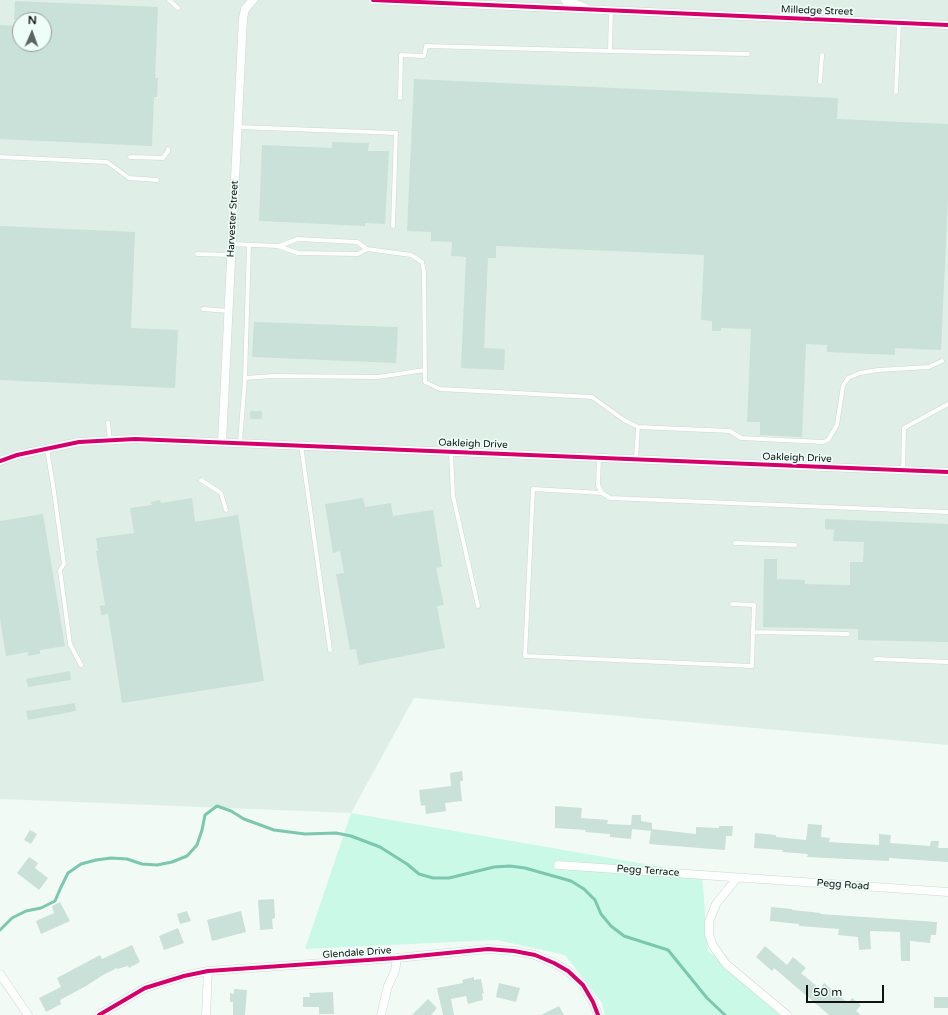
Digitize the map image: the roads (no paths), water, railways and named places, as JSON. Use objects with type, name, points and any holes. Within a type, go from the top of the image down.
[{"type":"street","name":"Harvester Street","points":[[222,442],[243,18],[245,9],[253,0]]},
{"type":"street","name":"Milledge Street","points":[[373,0],[948,25]]},
{"type":"street","name":"Milledge Street","points":[[565,0],[592,10]]},
{"type":"street","name":"Oakleigh Drive","points":[[0,461],[17,455],[79,442],[134,439],[240,442],[948,472]]},
{"type":"street","name":"Pegg Terrace","points":[[558,865],[737,878]]},
{"type":"street","name":"Pegg Road","points":[[737,878],[948,892]]},
{"type":"street","points":[[737,878],[716,904],[709,922],[709,935],[713,946],[726,964],[786,1015]]},
{"type":"street","name":"Glendale Drive","points":[[99,1015],[145,988],[184,976],[208,971],[398,958],[488,949],[514,951],[535,955],[568,971],[583,985],[593,1002],[598,1015]]},
{"type":"street","points":[[381,1015],[388,986],[395,971],[398,958]]},
{"type":"street","points":[[206,1015],[208,971]]},
{"type":"street","points":[[0,974],[28,1015]]},
{"type":"lane","points":[[169,0],[178,8]]},
{"type":"lane","points":[[610,51],[611,10]]},
{"type":"lane","points":[[896,92],[899,23]]},
{"type":"lane","points":[[400,98],[401,55],[424,56],[426,46],[748,54]]},
{"type":"lane","points":[[820,82],[822,55]]},
{"type":"lane","points":[[238,127],[396,133],[394,226]]},
{"type":"lane","points":[[130,157],[163,158],[168,149]]},
{"type":"lane","points":[[0,157],[107,162],[129,178],[157,180]]},
{"type":"lane","points":[[278,246],[298,239],[357,242],[367,250]]},
{"type":"lane","points":[[232,244],[278,246],[298,253],[358,254],[367,250],[412,255],[422,262],[424,272],[425,382],[440,389],[592,397],[624,420],[638,427],[730,431],[741,438],[823,442],[828,440],[837,425],[843,386],[848,378],[860,373],[878,370],[929,367],[942,361]]},
{"type":"lane","points":[[240,442],[249,245]]},
{"type":"lane","points":[[197,254],[231,255]]},
{"type":"lane","points":[[202,310],[229,311]]},
{"type":"lane","points":[[244,378],[273,376],[378,377],[425,370]]},
{"type":"lane","points":[[903,470],[904,428],[948,404]]},
{"type":"lane","points":[[108,423],[110,440]]},
{"type":"lane","points":[[636,459],[638,427]]},
{"type":"lane","points":[[301,445],[330,650]]},
{"type":"lane","points":[[47,449],[64,564],[60,570],[70,644],[81,665]]},
{"type":"lane","points":[[451,451],[453,496],[478,606]]},
{"type":"lane","points":[[599,458],[598,486],[602,493],[610,498],[948,512]]},
{"type":"lane","points":[[201,480],[222,493],[226,510]]},
{"type":"lane","points":[[602,493],[533,489],[525,656],[752,666],[754,605],[732,604]]},
{"type":"lane","points":[[735,543],[795,545]]},
{"type":"lane","points":[[753,632],[848,634]]},
{"type":"lane","points":[[875,659],[948,662]]},
{"type":"waterway","points":[[0,930],[12,918],[26,911],[41,908],[55,901],[68,873],[81,864],[111,858],[127,859],[142,864],[157,865],[172,862],[187,856],[197,845],[205,815],[217,806],[231,811],[244,819],[274,830],[305,834],[336,833],[351,836],[380,847],[407,864],[419,874],[433,878],[449,878],[494,867],[510,866],[525,868],[571,881],[584,889],[595,900],[601,914],[611,926],[624,936],[668,950],[707,998],[725,1015]]}]
